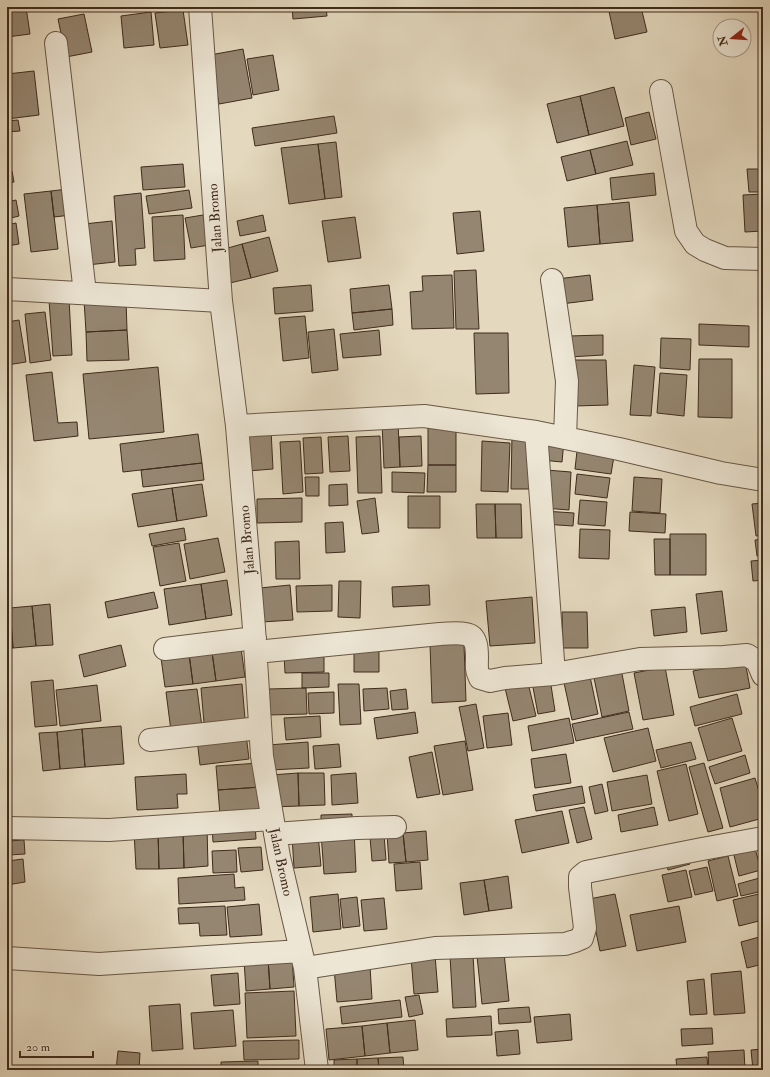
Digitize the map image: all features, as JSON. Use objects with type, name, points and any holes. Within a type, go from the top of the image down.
[{"type":"street","name":"Jalan Bromo","points":[[200,7],[221,301],[237,426],[255,645],[262,756],[279,857],[303,959],[317,1070]]},
{"type":"street","points":[[56,43],[85,293]]},
{"type":"street","points":[[661,91],[686,231],[695,244],[705,250],[725,258],[763,259]]},
{"type":"street","points":[[552,280],[567,381],[565,438]]},
{"type":"street","points":[[7,289],[221,301]]},
{"type":"street","points":[[237,426],[424,416],[536,432],[619,449],[721,473],[763,480]]},
{"type":"street","points":[[536,432],[554,674]]},
{"type":"street","points":[[165,649],[440,634],[466,634],[472,636],[475,641],[477,649],[477,671],[480,678],[490,681],[505,678],[554,674],[640,659],[747,655],[757,661],[763,675]]},
{"type":"street","points":[[150,740],[260,728]]},
{"type":"street","points":[[7,828],[109,830],[274,827],[395,828]]},
{"type":"street","points":[[7,958],[99,964],[303,959],[435,948],[565,944],[582,938],[585,928],[580,877],[586,872],[702,848],[763,838]]},
{"type":"building","points":[[26,7],[30,34],[7,37],[7,10]]},
{"type":"building","points":[[292,7],[326,7],[327,16],[293,19]]},
{"type":"building","points":[[608,7],[641,7],[647,32],[615,39]]},
{"type":"building","points":[[183,10],[188,45],[160,48],[155,13]]},
{"type":"building","points":[[151,12],[154,45],[124,48],[121,16]]},
{"type":"building","points":[[84,14],[92,52],[66,57],[58,19]]},
{"type":"building","points":[[243,49],[252,98],[219,104],[210,55]]},
{"type":"building","points":[[273,55],[279,90],[253,95],[247,59]]},
{"type":"building","points":[[34,71],[39,115],[7,119],[7,74]]},
{"type":"building","points":[[759,73],[763,73],[763,97],[762,97]]},
{"type":"building","points":[[614,87],[624,126],[589,135],[580,96]]},
{"type":"building","points":[[580,96],[589,135],[557,143],[547,104]]},
{"type":"building","points":[[649,112],[656,139],[631,145],[625,118]]},
{"type":"building","points":[[334,116],[337,133],[255,146],[252,128]]},
{"type":"building","points":[[18,120],[20,131],[7,132],[7,121]]},
{"type":"building","points":[[627,141],[633,165],[596,174],[590,150]]},
{"type":"building","points":[[336,142],[342,197],[325,199],[318,144]]},
{"type":"building","points":[[318,144],[325,199],[289,204],[281,148]]},
{"type":"building","points":[[590,150],[596,174],[567,181],[561,157]]},
{"type":"building","points":[[183,164],[185,187],[143,190],[141,167]]},
{"type":"building","points":[[747,169],[763,169],[763,192],[749,192]]},
{"type":"building","points":[[12,171],[14,182],[7,183],[7,172]]},
{"type":"building","points":[[654,173],[656,195],[612,200],[610,178]]},
{"type":"building","points":[[68,189],[71,215],[54,217],[51,191]]},
{"type":"building","points":[[189,190],[192,208],[149,214],[146,196]]},
{"type":"building","points":[[51,191],[58,249],[31,252],[24,194]]},
{"type":"building","points":[[141,193],[145,248],[135,249],[136,265],[119,266],[114,196]]},
{"type":"building","points":[[763,194],[763,231],[745,232],[743,195]]},
{"type":"building","points":[[16,200],[19,216],[7,219],[7,202]]},
{"type":"building","points":[[629,202],[633,241],[600,244],[597,205]]},
{"type":"building","points":[[597,205],[600,244],[568,247],[564,208]]},
{"type":"building","points":[[480,211],[484,251],[457,254],[453,213]]},
{"type":"building","points":[[183,215],[185,259],[154,261],[152,217]]},
{"type":"building","points":[[203,215],[209,245],[191,248],[185,218]]},
{"type":"building","points":[[263,215],[266,231],[240,236],[237,221]]},
{"type":"building","points":[[355,217],[361,258],[328,262],[322,221]]},
{"type":"building","points":[[112,221],[115,262],[87,265],[84,224]]},
{"type":"building","points":[[16,223],[19,244],[7,246],[7,225]]},
{"type":"building","points":[[269,237],[278,271],[251,278],[242,244]]},
{"type":"building","points":[[242,244],[251,278],[230,283],[221,250]]},
{"type":"building","points":[[476,270],[479,329],[456,329],[454,271]]},
{"type":"building","points":[[452,275],[454,328],[412,329],[410,292],[423,291],[422,276]]},
{"type":"building","points":[[590,275],[593,300],[561,304],[557,279]]},
{"type":"building","points":[[311,285],[313,311],[275,314],[273,288]]},
{"type":"building","points":[[389,285],[392,309],[352,313],[350,289]]},
{"type":"building","points":[[69,299],[72,355],[53,356],[49,300]]},
{"type":"building","points":[[126,299],[127,330],[86,332],[84,300]]},
{"type":"building","points":[[392,309],[393,325],[354,330],[352,313]]},
{"type":"building","points":[[45,312],[51,360],[30,363],[25,314]]},
{"type":"building","points":[[305,316],[309,358],[283,361],[279,318]]},
{"type":"building","points":[[19,320],[26,362],[7,365],[7,322]]},
{"type":"building","points":[[699,324],[749,326],[749,347],[699,345]]},
{"type":"building","points":[[334,329],[338,370],[312,373],[308,332]]},
{"type":"building","points":[[127,330],[129,360],[87,361],[86,332]]},
{"type":"building","points":[[379,330],[381,355],[343,358],[340,334]]},
{"type":"building","points":[[474,333],[508,333],[509,393],[476,394]]},
{"type":"building","points":[[603,335],[603,355],[569,357],[569,336]]},
{"type":"building","points":[[661,338],[691,339],[690,370],[660,368]]},
{"type":"building","points":[[699,359],[732,359],[732,418],[698,417]]},
{"type":"building","points":[[574,360],[606,360],[608,405],[575,406]]},
{"type":"building","points":[[634,365],[655,367],[651,416],[630,415]]},
{"type":"building","points":[[158,367],[164,432],[89,439],[83,374]]},
{"type":"building","points":[[52,372],[58,423],[77,422],[78,436],[34,441],[26,375]]},
{"type":"building","points":[[660,373],[687,375],[684,416],[657,413]]},
{"type":"building","points":[[398,422],[400,467],[384,468],[382,423]]},
{"type":"building","points":[[428,426],[456,426],[456,465],[428,465]]},
{"type":"building","points":[[271,430],[273,469],[248,471],[245,432]]},
{"type":"building","points":[[198,434],[202,463],[123,472],[120,444]]},
{"type":"building","points":[[512,434],[533,434],[532,489],[511,489]]},
{"type":"building","points":[[348,436],[350,471],[330,472],[328,437]]},
{"type":"building","points":[[380,436],[382,493],[358,493],[356,437]]},
{"type":"building","points":[[421,436],[422,466],[400,467],[399,437]]},
{"type":"building","points":[[321,437],[323,473],[305,474],[303,438]]},
{"type":"building","points":[[542,438],[564,440],[562,462],[541,460]]},
{"type":"building","points":[[300,441],[303,492],[283,494],[280,442]]},
{"type":"building","points":[[482,441],[510,443],[508,492],[481,491]]},
{"type":"building","points":[[577,451],[614,456],[611,474],[575,469]]},
{"type":"building","points":[[202,463],[204,480],[143,487],[141,470]]},
{"type":"building","points":[[428,465],[456,465],[456,492],[427,492]]},
{"type":"building","points":[[546,470],[571,472],[569,510],[544,508]]},
{"type":"building","points":[[392,472],[425,473],[424,493],[392,492]]},
{"type":"building","points":[[577,474],[610,478],[607,498],[575,494]]},
{"type":"building","points":[[305,477],[319,477],[319,496],[306,496]]},
{"type":"building","points":[[634,477],[662,479],[660,513],[632,511]]},
{"type":"building","points":[[202,484],[207,516],[177,521],[172,488]]},
{"type":"building","points":[[347,484],[348,505],[329,506],[329,485]]},
{"type":"building","points":[[172,488],[177,521],[138,527],[132,494]]},
{"type":"building","points":[[408,496],[440,496],[440,528],[408,528]]},
{"type":"building","points":[[302,498],[302,522],[257,523],[257,499]]},
{"type":"building","points":[[375,498],[379,532],[362,534],[357,501]]},
{"type":"building","points":[[580,500],[607,502],[605,526],[578,524]]},
{"type":"building","points":[[763,503],[763,535],[756,536],[752,504]]},
{"type":"building","points":[[476,504],[495,504],[496,538],[477,538]]},
{"type":"building","points":[[495,504],[521,504],[522,538],[496,538]]},
{"type":"building","points":[[544,511],[574,513],[573,526],[543,524]]},
{"type":"building","points":[[630,512],[666,514],[665,533],[629,531]]},
{"type":"building","points":[[343,522],[345,552],[326,553],[325,523]]},
{"type":"building","points":[[184,528],[186,540],[152,546],[149,534]]},
{"type":"building","points":[[580,529],[610,530],[609,559],[579,558]]},
{"type":"building","points":[[670,534],[706,534],[706,575],[670,575]]},
{"type":"building","points":[[218,538],[225,572],[190,579],[184,544]]},
{"type":"building","points":[[654,539],[670,539],[670,575],[655,575]]},
{"type":"building","points":[[763,539],[763,555],[757,556],[755,540]]},
{"type":"building","points":[[299,541],[300,579],[276,579],[275,542]]},
{"type":"building","points":[[179,543],[186,581],[160,586],[153,547]]},
{"type":"building","points":[[763,560],[763,580],[753,581],[751,561]]},
{"type":"building","points":[[227,580],[232,615],[206,619],[201,584]]},
{"type":"building","points":[[339,581],[361,581],[360,618],[338,617]]},
{"type":"building","points":[[201,584],[206,619],[169,625],[164,589]]},
{"type":"building","points":[[290,585],[293,620],[262,622],[260,588]]},
{"type":"building","points":[[332,585],[332,611],[297,612],[296,586]]},
{"type":"building","points":[[429,585],[430,605],[393,607],[392,587]]},
{"type":"building","points":[[722,591],[727,631],[701,634],[696,594]]},
{"type":"building","points":[[154,592],[158,608],[108,618],[105,602]]},
{"type":"building","points":[[532,597],[535,643],[490,646],[486,601]]},
{"type":"building","points":[[50,604],[53,645],[36,646],[32,606]]},
{"type":"building","points":[[32,606],[36,646],[13,648],[10,608]]},
{"type":"building","points":[[685,607],[687,632],[654,636],[651,610]]},
{"type":"building","points":[[7,608],[10,608],[13,648],[7,649]]},
{"type":"building","points":[[562,612],[587,612],[588,648],[563,648]]},
{"type":"building","points":[[430,644],[464,644],[466,701],[432,703]]},
{"type":"building","points":[[121,645],[126,666],[84,677],[79,655]]},
{"type":"building","points":[[241,648],[245,677],[216,681],[212,652]]},
{"type":"building","points":[[354,650],[379,650],[379,672],[354,672]]},
{"type":"building","points":[[212,652],[216,681],[193,684],[189,654]]},
{"type":"building","points":[[284,653],[324,653],[324,672],[285,673]]},
{"type":"building","points":[[189,654],[193,684],[165,687],[161,658]]},
{"type":"building","points":[[745,661],[750,688],[699,698],[693,671]]},
{"type":"building","points":[[620,663],[629,711],[602,717],[592,668]]},
{"type":"building","points":[[665,667],[674,715],[643,720],[634,673]]},
{"type":"building","points":[[589,672],[598,714],[572,720],[563,678]]},
{"type":"building","points":[[302,673],[329,673],[329,687],[302,688]]},
{"type":"building","points":[[550,679],[555,711],[538,714],[532,682]]},
{"type":"building","points":[[53,680],[57,725],[35,727],[31,682]]},
{"type":"building","points":[[528,683],[536,716],[513,721],[505,688]]},
{"type":"building","points":[[242,684],[245,719],[204,723],[201,688]]},
{"type":"building","points":[[338,684],[359,684],[361,724],[340,725]]},
{"type":"building","points":[[97,685],[101,721],[60,726],[56,690]]},
{"type":"building","points":[[306,688],[307,714],[268,715],[268,689]]},
{"type":"building","points":[[387,688],[389,709],[364,711],[363,689]]},
{"type":"building","points":[[197,689],[202,727],[171,731],[166,692]]},
{"type":"building","points":[[406,689],[408,709],[392,710],[390,691]]},
{"type":"building","points":[[334,692],[334,713],[309,714],[308,693]]},
{"type":"building","points":[[737,694],[742,714],[695,726],[690,707]]},
{"type":"building","points":[[476,704],[484,748],[468,751],[459,707]]},
{"type":"building","points":[[415,712],[418,733],[377,739],[374,718]]},
{"type":"building","points":[[629,712],[633,729],[576,741],[572,724]]},
{"type":"building","points":[[508,713],[512,745],[487,748],[483,716]]},
{"type":"building","points":[[320,716],[321,737],[286,740],[284,718]]},
{"type":"building","points":[[569,718],[574,743],[532,751],[528,726]]},
{"type":"building","points":[[732,718],[742,751],[708,761],[698,728]]},
{"type":"building","points":[[121,726],[124,764],[85,767],[82,729]]},
{"type":"building","points":[[648,728],[656,761],[613,772],[604,738]]},
{"type":"building","points":[[82,729],[85,767],[60,769],[57,732]]},
{"type":"building","points":[[57,732],[60,769],[43,771],[39,733]]},
{"type":"building","points":[[246,734],[249,759],[200,765],[197,739]]},
{"type":"building","points":[[465,741],[473,790],[443,795],[434,746]]},
{"type":"building","points":[[308,742],[309,768],[270,770],[268,745]]},
{"type":"building","points":[[691,742],[696,759],[661,768],[656,750]]},
{"type":"building","points":[[339,744],[341,767],[315,769],[313,746]]},
{"type":"building","points":[[432,752],[440,794],[417,798],[409,757]]},
{"type":"building","points":[[566,754],[571,783],[535,788],[531,759]]},
{"type":"building","points":[[745,755],[750,773],[715,784],[709,767]]},
{"type":"building","points":[[259,763],[261,787],[218,790],[216,766]]},
{"type":"building","points":[[704,763],[723,828],[708,832],[689,767]]},
{"type":"building","points":[[686,764],[698,814],[669,821],[657,771]]},
{"type":"building","points":[[298,773],[299,806],[272,807],[271,775]]},
{"type":"building","points":[[298,773],[324,773],[325,805],[299,806]]},
{"type":"building","points":[[356,773],[358,803],[332,805],[331,775]]},
{"type":"building","points":[[186,774],[187,794],[177,794],[178,808],[137,810],[135,777]]},
{"type":"building","points":[[647,775],[652,804],[612,811],[607,782]]},
{"type":"building","points":[[755,778],[763,805],[763,818],[730,827],[720,788]]},
{"type":"building","points":[[602,784],[608,811],[595,814],[589,787]]},
{"type":"building","points":[[582,786],[585,803],[536,811],[533,795]]},
{"type":"building","points":[[261,787],[263,812],[220,815],[218,790]]},
{"type":"building","points":[[584,807],[592,839],[577,843],[569,810]]},
{"type":"building","points":[[654,807],[658,825],[621,832],[618,815]]},
{"type":"building","points":[[562,811],[569,843],[522,853],[515,820]]},
{"type":"building","points":[[352,814],[352,828],[321,829],[321,815]]},
{"type":"building","points":[[255,823],[256,839],[213,842],[212,826]]},
{"type":"building","points":[[207,828],[208,866],[184,868],[183,830]]},
{"type":"building","points":[[183,830],[184,868],[159,869],[158,831]]},
{"type":"building","points":[[354,830],[356,872],[324,874],[321,833]]},
{"type":"building","points":[[134,831],[158,831],[159,869],[136,869]]},
{"type":"building","points":[[426,831],[428,860],[406,862],[403,833]]},
{"type":"building","points":[[403,833],[406,862],[389,863],[387,834]]},
{"type":"building","points":[[318,834],[321,866],[294,868],[292,836]]},
{"type":"building","points":[[384,835],[386,860],[372,861],[370,837]]},
{"type":"building","points":[[24,840],[25,854],[9,855],[8,841]]},
{"type":"building","points":[[754,845],[761,870],[739,876],[733,851]]},
{"type":"building","points":[[261,847],[263,870],[241,872],[238,848]]},
{"type":"building","points":[[236,850],[237,872],[213,873],[212,851]]},
{"type":"building","points":[[687,852],[690,864],[668,870],[665,858]]},
{"type":"building","points":[[728,856],[738,896],[717,901],[708,861]]},
{"type":"building","points":[[23,859],[25,882],[7,885],[7,861]]},
{"type":"building","points":[[420,862],[422,889],[396,891],[394,864]]},
{"type":"building","points":[[707,867],[713,891],[695,895],[689,871]]},
{"type":"building","points":[[686,870],[692,897],[668,902],[662,875]]},
{"type":"building","points":[[234,874],[235,888],[244,887],[245,900],[179,904],[178,878]]},
{"type":"building","points":[[508,876],[512,908],[489,911],[484,880]]},
{"type":"building","points":[[763,877],[763,891],[741,896],[738,884]]},
{"type":"building","points":[[484,880],[489,911],[464,915],[460,883]]},
{"type":"building","points":[[763,893],[763,920],[739,926],[733,900]]},
{"type":"building","points":[[338,894],[341,929],[313,932],[310,897]]},
{"type":"building","points":[[615,894],[626,946],[600,951],[589,899]]},
{"type":"building","points":[[357,897],[360,926],[343,928],[340,899]]},
{"type":"building","points":[[384,898],[387,929],[364,931],[361,900]]},
{"type":"building","points":[[259,904],[262,935],[230,937],[227,907]]},
{"type":"building","points":[[225,906],[227,935],[200,936],[199,923],[179,924],[178,908]]},
{"type":"building","points":[[679,906],[686,942],[637,951],[630,915]]},
{"type":"building","points":[[763,936],[763,964],[747,968],[741,942]]},
{"type":"building","points":[[504,953],[509,1001],[482,1004],[477,956]]},
{"type":"building","points":[[435,955],[438,992],[414,994],[411,957]]},
{"type":"building","points":[[473,955],[476,1007],[453,1008],[450,956]]},
{"type":"building","points":[[292,956],[294,987],[270,989],[268,958]]},
{"type":"building","points":[[268,958],[270,989],[246,991],[244,960]]},
{"type":"building","points":[[370,966],[372,999],[337,1002],[334,968]]},
{"type":"building","points":[[741,971],[745,1013],[714,1015],[711,974]]},
{"type":"building","points":[[238,973],[240,1004],[214,1006],[211,975]]},
{"type":"building","points":[[704,979],[707,1014],[690,1015],[687,981]]},
{"type":"building","points":[[294,991],[296,1036],[247,1038],[245,993]]},
{"type":"building","points":[[419,995],[423,1014],[409,1017],[405,997]]},
{"type":"building","points":[[400,1000],[402,1017],[342,1024],[340,1007]]},
{"type":"building","points":[[180,1004],[183,1049],[152,1051],[149,1006]]},
{"type":"building","points":[[529,1007],[531,1022],[499,1024],[498,1009]]},
{"type":"building","points":[[233,1010],[236,1046],[194,1049],[191,1013]]},
{"type":"building","points":[[570,1014],[572,1040],[537,1043],[534,1017]]},
{"type":"building","points":[[491,1016],[492,1035],[447,1037],[446,1019]]},
{"type":"building","points":[[415,1020],[418,1050],[390,1053],[387,1023]]},
{"type":"building","points":[[387,1023],[390,1053],[365,1056],[362,1026]]},
{"type":"building","points":[[362,1026],[365,1056],[329,1060],[326,1029]]},
{"type":"building","points":[[712,1028],[713,1044],[682,1046],[681,1029]]},
{"type":"building","points":[[518,1030],[520,1054],[497,1056],[495,1032]]},
{"type":"building","points":[[299,1040],[299,1059],[244,1060],[243,1041]]},
{"type":"building","points":[[763,1049],[763,1070],[753,1070],[751,1050]]},
{"type":"building","points":[[744,1050],[745,1070],[709,1070],[708,1052]]},
{"type":"building","points":[[118,1051],[140,1053],[139,1070],[116,1070]]},
{"type":"building","points":[[403,1057],[404,1070],[379,1070],[378,1058]]},
{"type":"building","points":[[707,1057],[708,1070],[677,1070],[676,1059]]},
{"type":"building","points":[[378,1058],[379,1070],[357,1070],[357,1059]]},
{"type":"building","points":[[357,1059],[357,1070],[334,1070],[334,1060]]},
{"type":"building","points":[[258,1061],[258,1070],[221,1070],[221,1062]]},
{"type":"building","points":[[185,1067],[211,1067],[211,1070],[185,1070]]},
{"type":"building","points":[[185,1067],[185,1070],[154,1070],[154,1068]]}]
